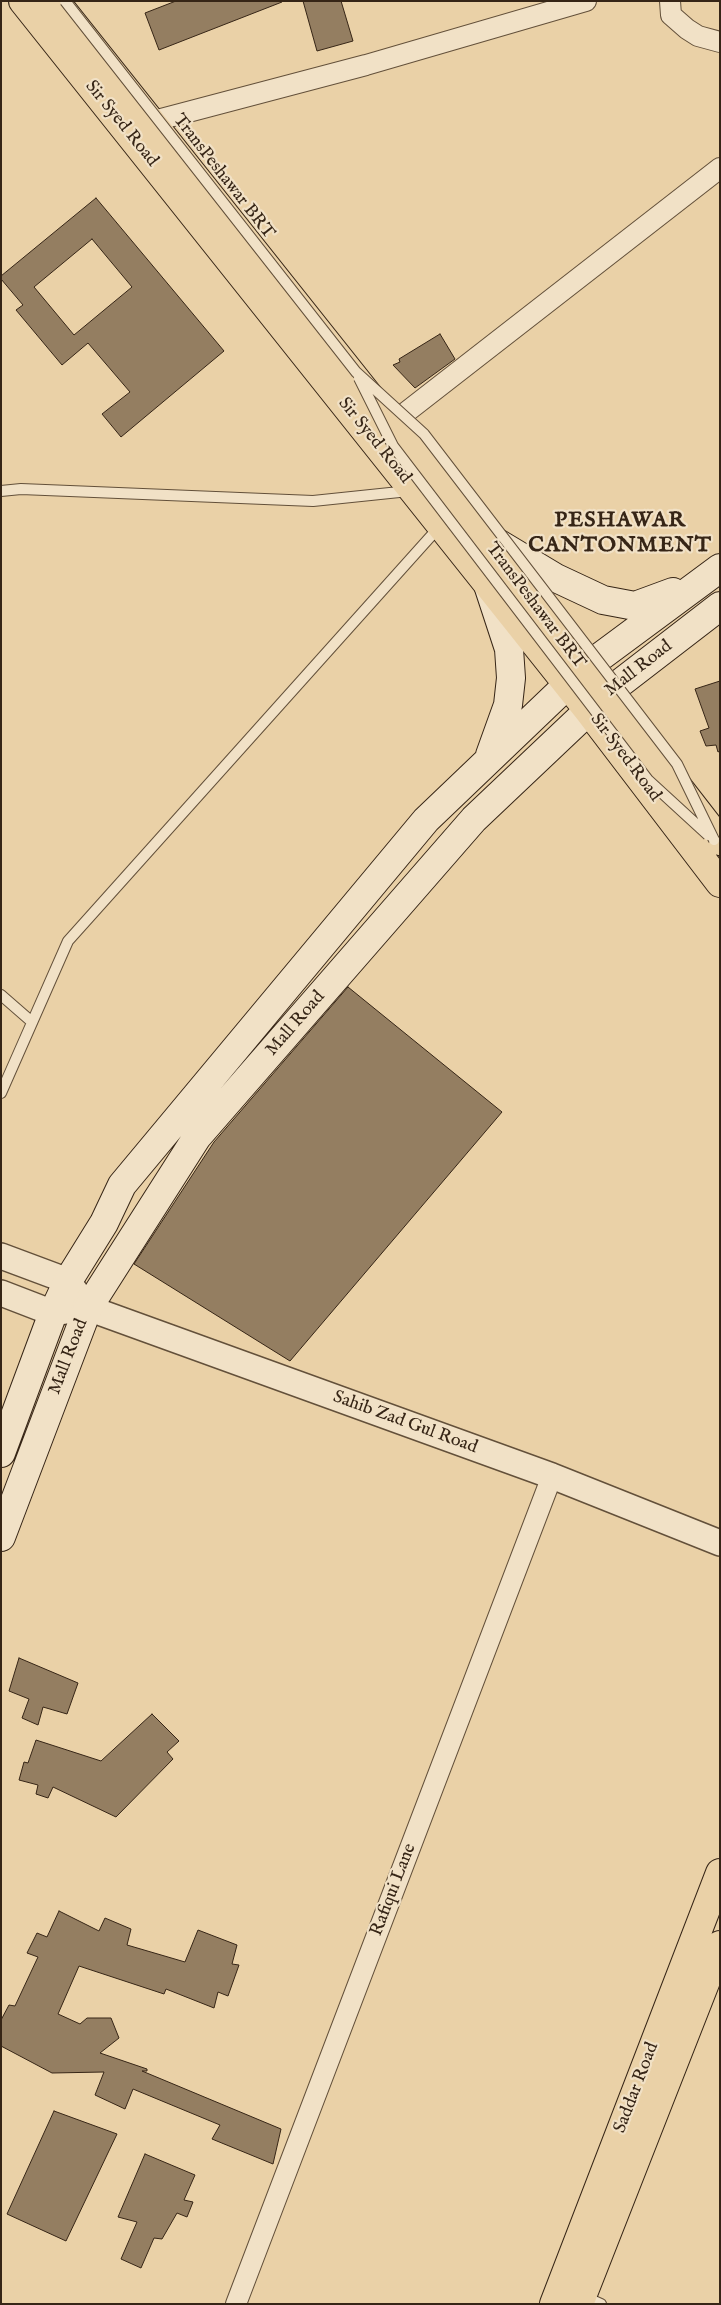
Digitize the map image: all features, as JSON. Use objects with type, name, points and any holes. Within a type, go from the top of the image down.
[{"type":"main road","name":"Sir Syed Road","points":[[23,1],[487,583],[577,676]]},
{"type":"main road","name":"Sir Syed Road","points":[[55,1],[472,526],[597,702],[718,843]]},
{"type":"main road","points":[[472,526],[556,578],[603,600],[635,606],[710,575]]},
{"type":"main road","name":"Mall Road","points":[[1,1454],[53,1313],[68,1281],[104,1223],[122,1185],[426,820],[577,676],[710,575]]},
{"type":"main road","points":[[487,583],[508,649],[511,678],[508,705],[488,761]]},
{"type":"main road","name":"Mall Road","points":[[1,1537],[88,1308],[197,1137],[474,819],[597,702],[720,606]]},
{"type":"main road","name":"Sir Syed Road","points":[[597,702],[720,883]]},
{"type":"main road","name":"Saddar Road","points":[[576,2298],[720,1873]]},
{"type":"main road","name":"Saddar Road","points":[[576,2298],[720,1945]]},
{"type":"street","points":[[150,122],[366,65],[586,1]]},
{"type":"street","points":[[670,1],[671,15],[687,29],[698,36],[720,42]]},
{"type":"street","points":[[391,424],[720,168]]},
{"type":"street","points":[[1,1256],[68,1281],[88,1308]]},
{"type":"street","name":"Sahib Zad Gul Road","points":[[1,1293],[53,1313],[88,1308],[552,1476],[720,1543]]},
{"type":"street","name":"Rafiqui Lane","points":[[236,2304],[552,1476]]},
{"type":"lane","name":"TransPeshawar BRT","points":[[65,1],[356,372],[424,434],[677,764],[718,843]]},
{"type":"lane","name":"TransPeshawar BRT","points":[[356,372],[393,446],[648,780],[718,843]]},
{"type":"lane","points":[[1,490],[21,489],[313,501],[413,490]]},
{"type":"lane","points":[[1,1093],[68,941],[440,525]]},
{"type":"lane","points":[[1,995],[32,1022]]},
{"type":"building","points":[[176,1],[282,2],[159,50],[145,13]]},
{"type":"building","points":[[303,1],[341,1],[353,41],[317,51]]},
{"type":"building","points":[[96,198],[224,351],[121,437],[102,414],[130,392],[88,343],[62,365],[16,310],[23,305],[1,279],[1,276]],"holes":[[[92,239],[132,287],[74,335],[34,287]]]},
{"type":"building","points":[[440,334],[455,359],[415,388],[393,365],[400,362],[399,359]]},
{"type":"building","points":[[720,681],[720,751],[718,752],[716,745],[706,746],[700,731],[709,728],[695,689]]},
{"type":"building","points":[[348,987],[502,1112],[290,1361],[134,1264],[214,1142]]},
{"type":"building","points":[[19,1658],[78,1683],[67,1714],[43,1707],[38,1725],[22,1718],[29,1699],[9,1691]]},
{"type":"building","points":[[152,1714],[179,1741],[167,1752],[173,1759],[116,1817],[53,1787],[48,1798],[36,1794],[38,1785],[19,1780],[24,1762],[28,1763],[36,1740],[101,1761]]},
{"type":"building","points":[[59,1911],[99,1931],[105,1918],[131,1929],[127,1945],[185,1962],[198,1930],[237,1945],[232,1964],[239,1965],[228,1996],[218,1992],[214,2008],[166,1989],[164,1994],[79,1966],[58,2014],[80,2024],[87,2018],[111,2018],[119,2038],[100,2053],[147,2069],[147,2071],[142,2071],[281,2129],[273,2164],[212,2139],[220,2125],[133,2089],[125,2109],[95,2095],[104,2072],[52,2073],[1,2046],[1,2020],[9,2005],[15,2006],[38,1957],[27,1953],[37,1933],[47,1937]]},
{"type":"building","points":[[54,2111],[117,2134],[66,2241],[7,2214]]},
{"type":"building","points":[[145,2154],[195,2175],[184,2200],[193,2202],[187,2217],[177,2213],[162,2239],[154,2238],[141,2268],[121,2259],[137,2222],[118,2217]]},
{"type":"district","name":"PESHAWAR CANTONMENT","points":[[620,534]]}]
